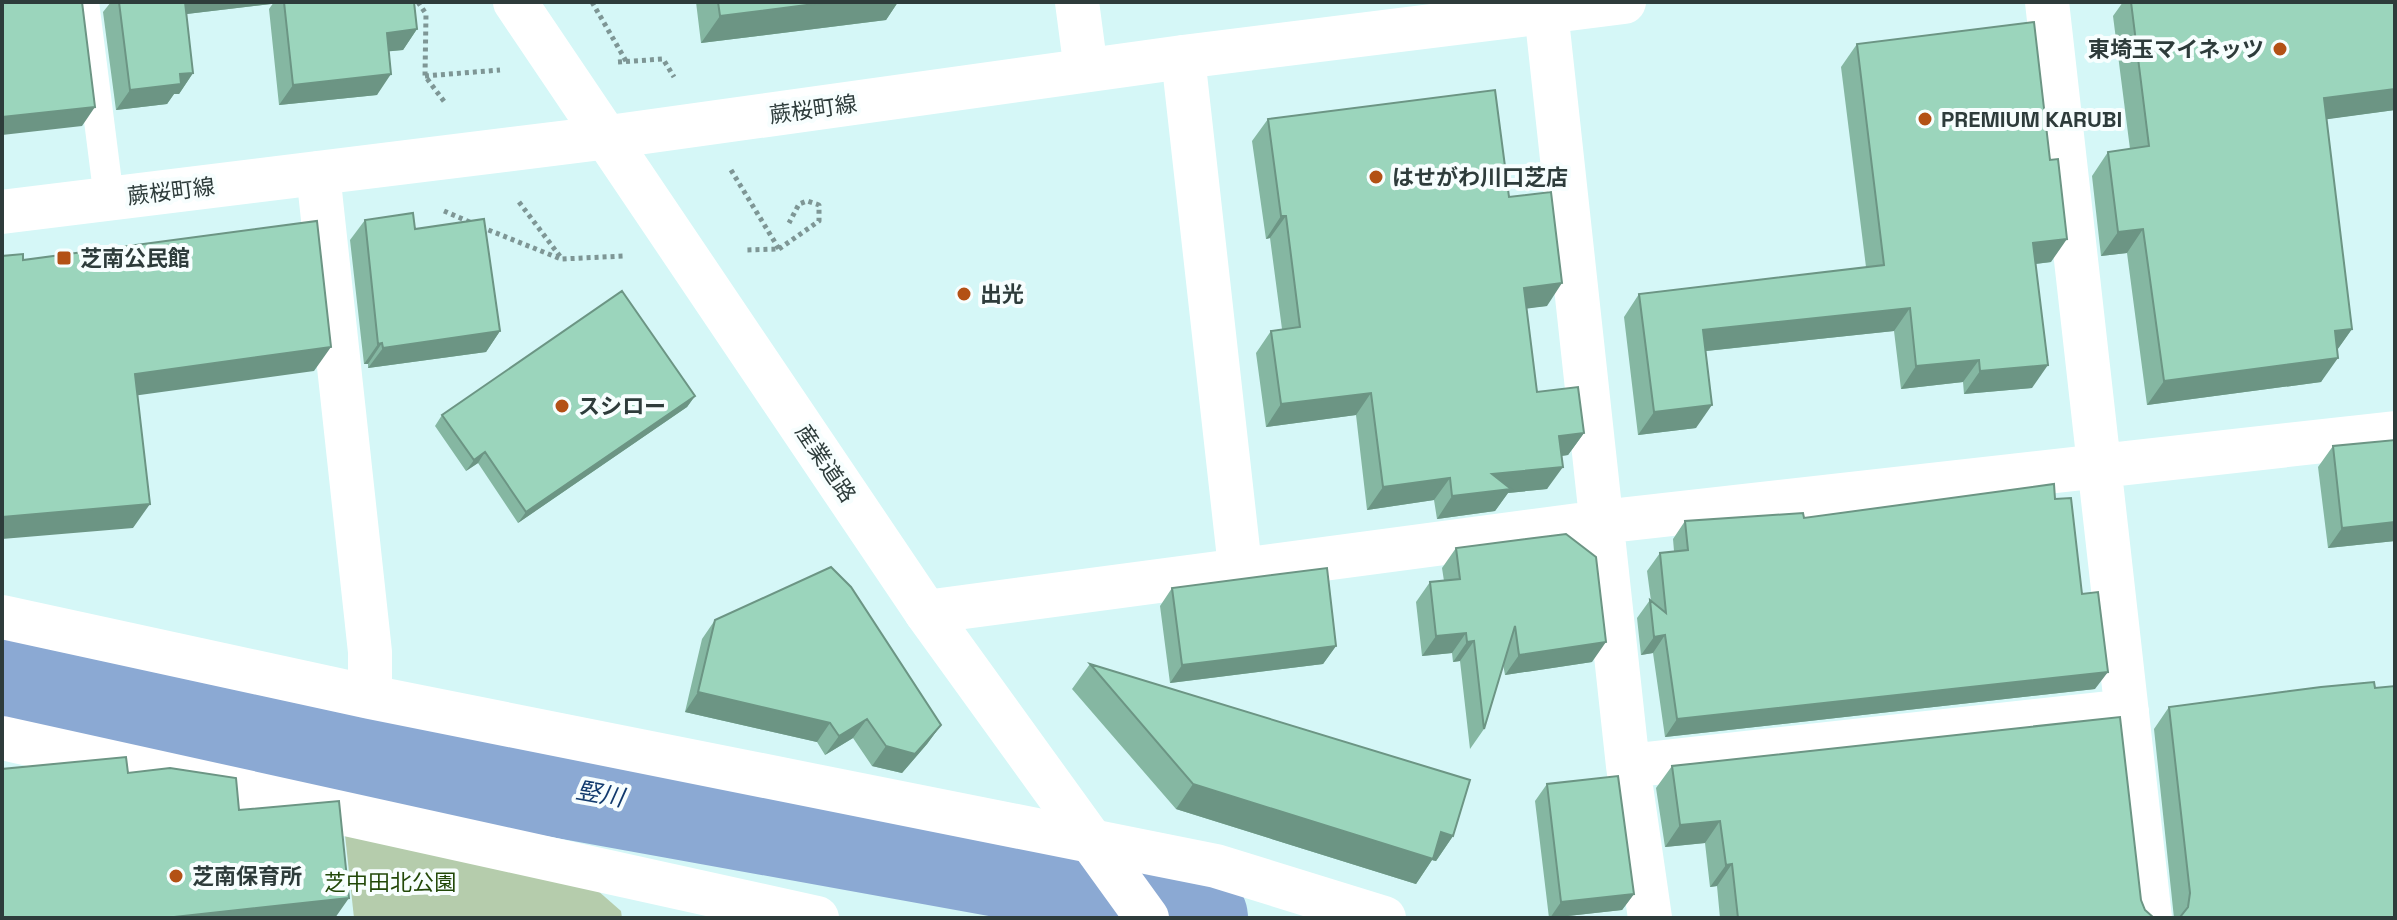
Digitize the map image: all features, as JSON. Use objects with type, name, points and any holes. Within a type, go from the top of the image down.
[{"type":"street","name":"産業道路","points":[[515,2],[609,137],[926,612],[1147,918]]},
{"type":"street","points":[[1077,2],[1086,70]]},
{"type":"street","name":"蕨桜町線","points":[[2,212],[609,137],[1545,6],[1624,2]]},
{"type":"street","points":[[2047,2],[2150,918]]},
{"type":"street","points":[[1545,6],[1628,766],[1650,918]]},
{"type":"street","points":[[1183,57],[1240,567]]},
{"type":"street","points":[[318,173],[370,652],[370,697]]},
{"type":"street","points":[[926,612],[1240,567],[1601,522],[2395,433]]},
{"type":"street","points":[[2,617],[370,697],[1216,866],[1384,918]]},
{"type":"street","points":[[1628,766],[2127,711]]},
{"type":"street","points":[[2,738],[671,900],[817,918]]},
{"type":"lane","points":[[84,2],[109,199]]},
{"type":"path","points":[[418,2],[426,14],[425,76]]},
{"type":"path","points":[[592,2],[626,61]]},
{"type":"path","points":[[779,249],[819,221],[819,205],[807,201],[799,204],[789,223]]},
{"type":"path","points":[[436,208],[562,259]]},
{"type":"green space","name":"芝中田北公園","points":[[345,835],[597,890],[621,911],[622,918],[354,918]]},
{"type":"building","points":[[2,2],[82,2],[95,107],[2,117]]},
{"type":"building","points":[[119,2],[185,2],[193,73],[180,74],[181,84],[130,90]]},
{"type":"building","points":[[284,2],[414,2],[417,29],[387,33],[391,74],[293,85]]},
{"type":"building","points":[[718,2],[830,2],[720,16]]},
{"type":"building","points":[[2131,2],[2395,2],[2395,89],[2324,98],[2352,329],[2335,331],[2338,358],[2164,381],[2143,229],[2118,232],[2108,152],[2149,146]]},
{"type":"building","points":[[2034,22],[2050,160],[2058,159],[2067,239],[2033,243],[2048,365],[1980,371],[1979,360],[1916,366],[1910,308],[1703,330],[1712,405],[1654,412],[1639,294],[1884,265],[1857,44]]},
{"type":"building","points":[[1495,90],[1509,197],[1551,192],[1562,283],[1524,288],[1537,392],[1578,387],[1584,433],[1559,436],[1563,467],[1492,474],[1511,489],[1452,496],[1450,478],[1383,487],[1371,393],[1281,404],[1271,331],[1300,327],[1286,216],[1281,216],[1268,119]]},
{"type":"building","points":[[413,213],[415,229],[484,219],[500,331],[383,348],[382,343],[378,344],[365,220]]},
{"type":"building","points":[[317,221],[331,347],[135,374],[150,504],[2,517],[2,256],[23,254],[23,260]]},
{"type":"building","points":[[622,291],[695,396],[526,512],[485,452],[474,460],[442,415]]},
{"type":"building","points":[[2395,440],[2395,522],[2342,528],[2333,446]]},
{"type":"building","points":[[2054,484],[2055,499],[2071,498],[2082,594],[2098,592],[2108,672],[1677,719],[1665,635],[1654,637],[1650,600],[1666,613],[1660,553],[1688,550],[1685,521],[1803,513],[1804,518]]},
{"type":"building","points":[[1566,534],[1596,557],[1606,642],[1519,655],[1515,626],[1484,729],[1474,641],[1467,642],[1466,633],[1436,636],[1430,582],[1460,579],[1456,548]]},
{"type":"building","points":[[831,567],[851,587],[941,725],[915,754],[886,746],[867,719],[839,736],[830,723],[698,692],[715,620]]},
{"type":"building","points":[[1327,568],[1336,646],[1182,665],[1172,588]]},
{"type":"building","points":[[1090,664],[1470,780],[1453,836],[1441,832],[1433,859],[1193,784]]},
{"type":"building","points":[[2374,682],[2375,688],[2395,686],[2395,918],[2176,918],[2188,907],[2190,893],[2169,707]]},
{"type":"building","points":[[2120,717],[2141,900],[2145,910],[2154,918],[1738,918],[1732,864],[1726,865],[1720,821],[1680,825],[1672,766]]},
{"type":"building","name":"芝南保育所","points":[[126,757],[128,773],[170,768],[236,778],[239,810],[339,801],[349,898],[165,918],[2,918],[2,769]]},
{"type":"building","points":[[1618,776],[1634,894],[1561,902],[1547,784]]},
{"type":"waterway","name":"竪川","points":[[2,674],[218,725],[1093,883],[1197,918]]},
{"type":"place","name":"東埼玉マイネッツ","points":[[2280,49]]},
{"type":"place","name":"PREMIUM KARUBI","points":[[1925,119]]},
{"type":"place","name":"はせがわ川口芝店","points":[[1376,177]]},
{"type":"place","name":"芝南公民館","points":[[64,258]]},
{"type":"place","name":"出光","points":[[964,294]]},
{"type":"place","name":"スシロー","points":[[562,406]]},
{"type":"place","name":"芝南保育所","points":[[176,876]]}]
